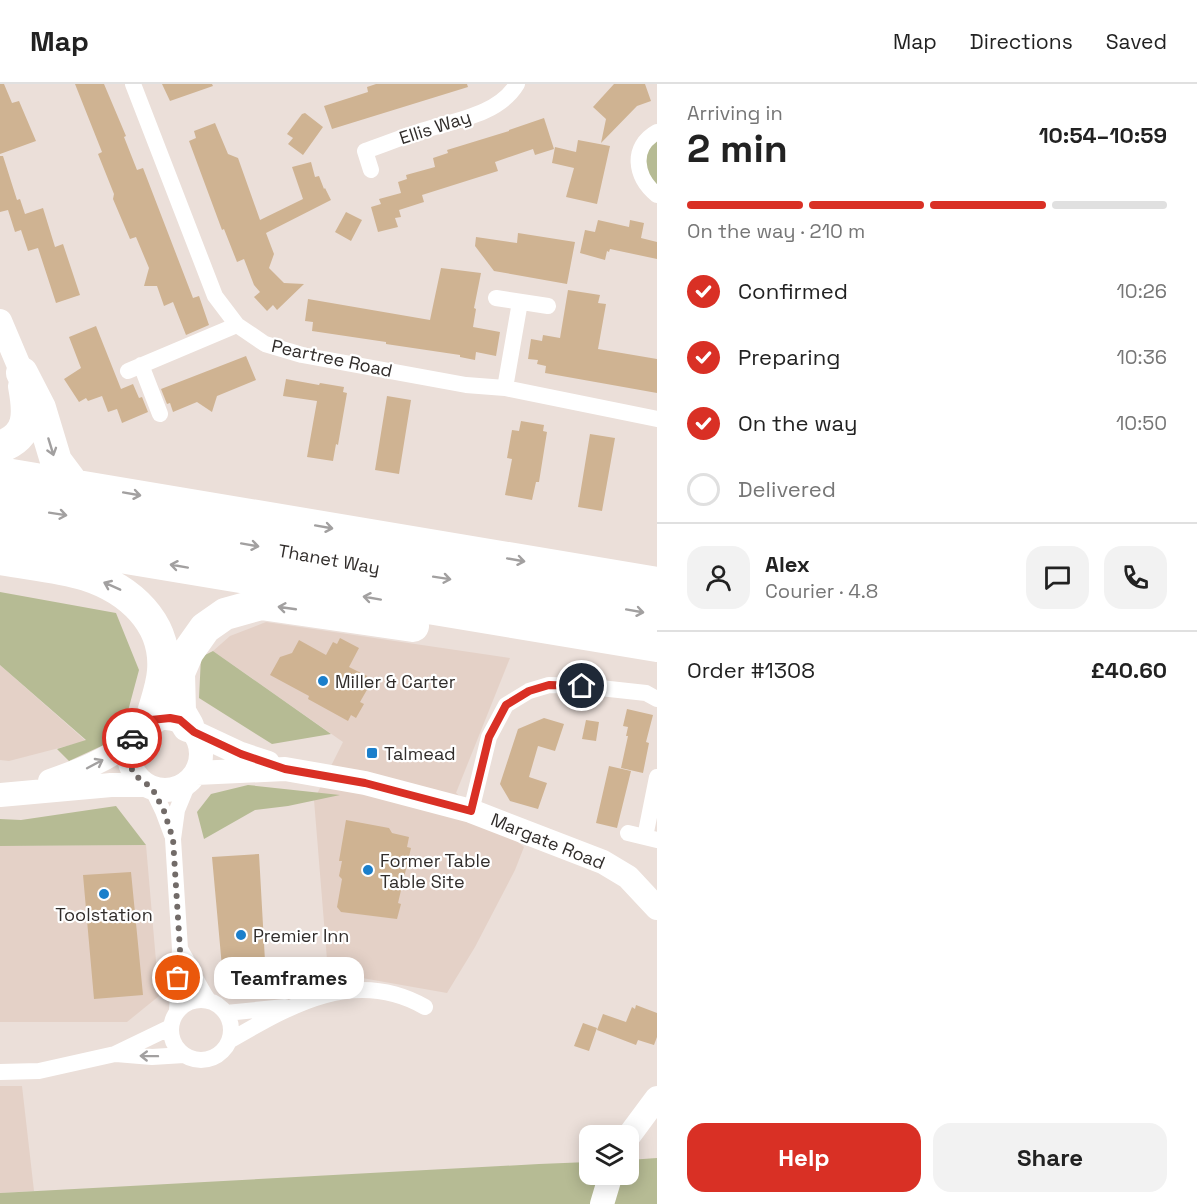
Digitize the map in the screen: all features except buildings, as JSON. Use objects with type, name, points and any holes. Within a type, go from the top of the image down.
[{"type":"highway","points":[[0,447],[16,438],[26,424],[27,406],[22,373]]},
{"type":"highway","points":[[22,373],[40,408],[56,461],[74,484]]},
{"type":"highway","points":[[0,473],[657,583]]},
{"type":"highway","name":"Thanet Way","points":[[0,505],[657,615]]},
{"type":"highway","name":"Thanet Way","points":[[0,537],[657,646]]},
{"type":"highway","points":[[0,559],[86,575],[121,590],[142,608],[155,627],[161,645],[163,671],[140,731]]},
{"type":"highway","points":[[191,729],[180,712],[178,694],[179,673],[188,652],[205,628],[225,614],[261,604],[657,662]]},
{"type":"street","name":"Peartree Road","points":[[133,84],[215,296],[237,325],[265,344],[302,355],[466,385],[505,388],[657,418]]},
{"type":"street","name":"Ellis Way","points":[[371,170],[365,151],[472,116],[505,99],[517,84]]},
{"type":"street","points":[[657,132],[645,141],[638,165],[641,177],[657,195]]},
{"type":"street","points":[[496,298],[548,306]]},
{"type":"street","points":[[505,388],[520,302]]},
{"type":"street","points":[[0,321],[22,373]]},
{"type":"street","points":[[160,414],[134,368],[237,325]]},
{"type":"street","points":[[471,811],[489,737],[506,705],[529,691],[549,685],[582,686],[646,693],[657,699]]},
{"type":"street","points":[[29,791],[49,781],[84,770],[117,752],[140,731],[170,718],[191,729],[199,741],[201,752],[200,763],[177,810],[173,839],[180,950],[172,1037],[176,1047],[184,1055],[204,1060],[223,1050],[229,1041],[231,1027],[226,1013],[209,1001],[200,988],[191,966],[180,950]]},
{"type":"street","name":"Margate Road","points":[[191,729],[241,754],[285,769],[365,783],[471,811],[603,862],[628,877],[657,908]]},
{"type":"street","points":[[140,731],[128,754],[130,766],[136,776],[148,786],[164,811],[173,839]]},
{"type":"street","name":"Margate Road","points":[[193,777],[240,770],[285,769]]},
{"type":"street","points":[[0,795],[111,785],[148,786],[165,790],[178,788],[193,777]]},
{"type":"street","points":[[628,833],[651,838],[657,777]]},
{"type":"street","points":[[229,1041],[292,1006],[336,991],[378,990],[407,997],[425,1007]]},
{"type":"street","points":[[115,1054],[174,1019],[186,1004],[197,1000],[209,1001]]},
{"type":"street","points":[[226,1013],[292,1006]]},
{"type":"street","points":[[0,1072],[39,1071],[115,1054],[152,1057],[184,1055]]},
{"type":"street","points":[[637,1125],[657,1098]]},
{"type":"street","points":[[602,1204],[607,1185]]},
{"type":"shaded area","points":[[266,622],[510,658],[456,793],[524,847],[515,870],[475,947],[447,993],[328,972],[314,800],[343,742],[213,651],[230,636]]},
{"type":"shaded area","points":[[0,665],[86,741],[9,761],[0,760]]},
{"type":"shaded area","points":[[146,845],[159,996],[127,1022],[0,1022],[0,846]]},
{"type":"shaded area","points":[[0,1086],[22,1086],[34,1191],[0,1193]]},
{"type":"green space","points":[[657,132],[657,195],[640,153]]},
{"type":"green space","points":[[0,592],[116,613],[139,670],[121,737],[69,761],[57,749],[86,740],[0,665]]},
{"type":"green space","points":[[213,651],[331,734],[272,744],[199,698],[201,657]]},
{"type":"green space","points":[[248,785],[340,795],[255,810],[204,839],[197,812],[211,794]]},
{"type":"green space","points":[[116,806],[146,845],[0,846],[0,819],[21,820]]},
{"type":"green space","points":[[657,1158],[657,1204],[0,1204],[0,1193],[579,1162],[579,1185],[639,1185],[639,1159]]},
{"type":"way so far","points":[[132,738],[128,754],[130,766],[136,776],[152,788],[164,811],[173,839],[180,950],[178,978]]},
{"type":"place","name":"Miller & Carter","points":[[323,681]]},
{"type":"place","name":"Talmead","points":[[372,753]]},
{"type":"place","name":"Former Table Table Site","points":[[368,870]]},
{"type":"place","name":"Toolstation","points":[[104,894]]},
{"type":"place","name":"Premier Inn","points":[[241,935]]},
{"type":"place","name":"Teamframes","points":[[178,978]]},
{"type":"route","points":[[132,738],[142,725],[151,720],[160,717],[180,720],[194,732],[241,754],[285,769],[365,783],[471,811],[489,737],[506,705],[529,691],[549,685],[582,686]]}]
